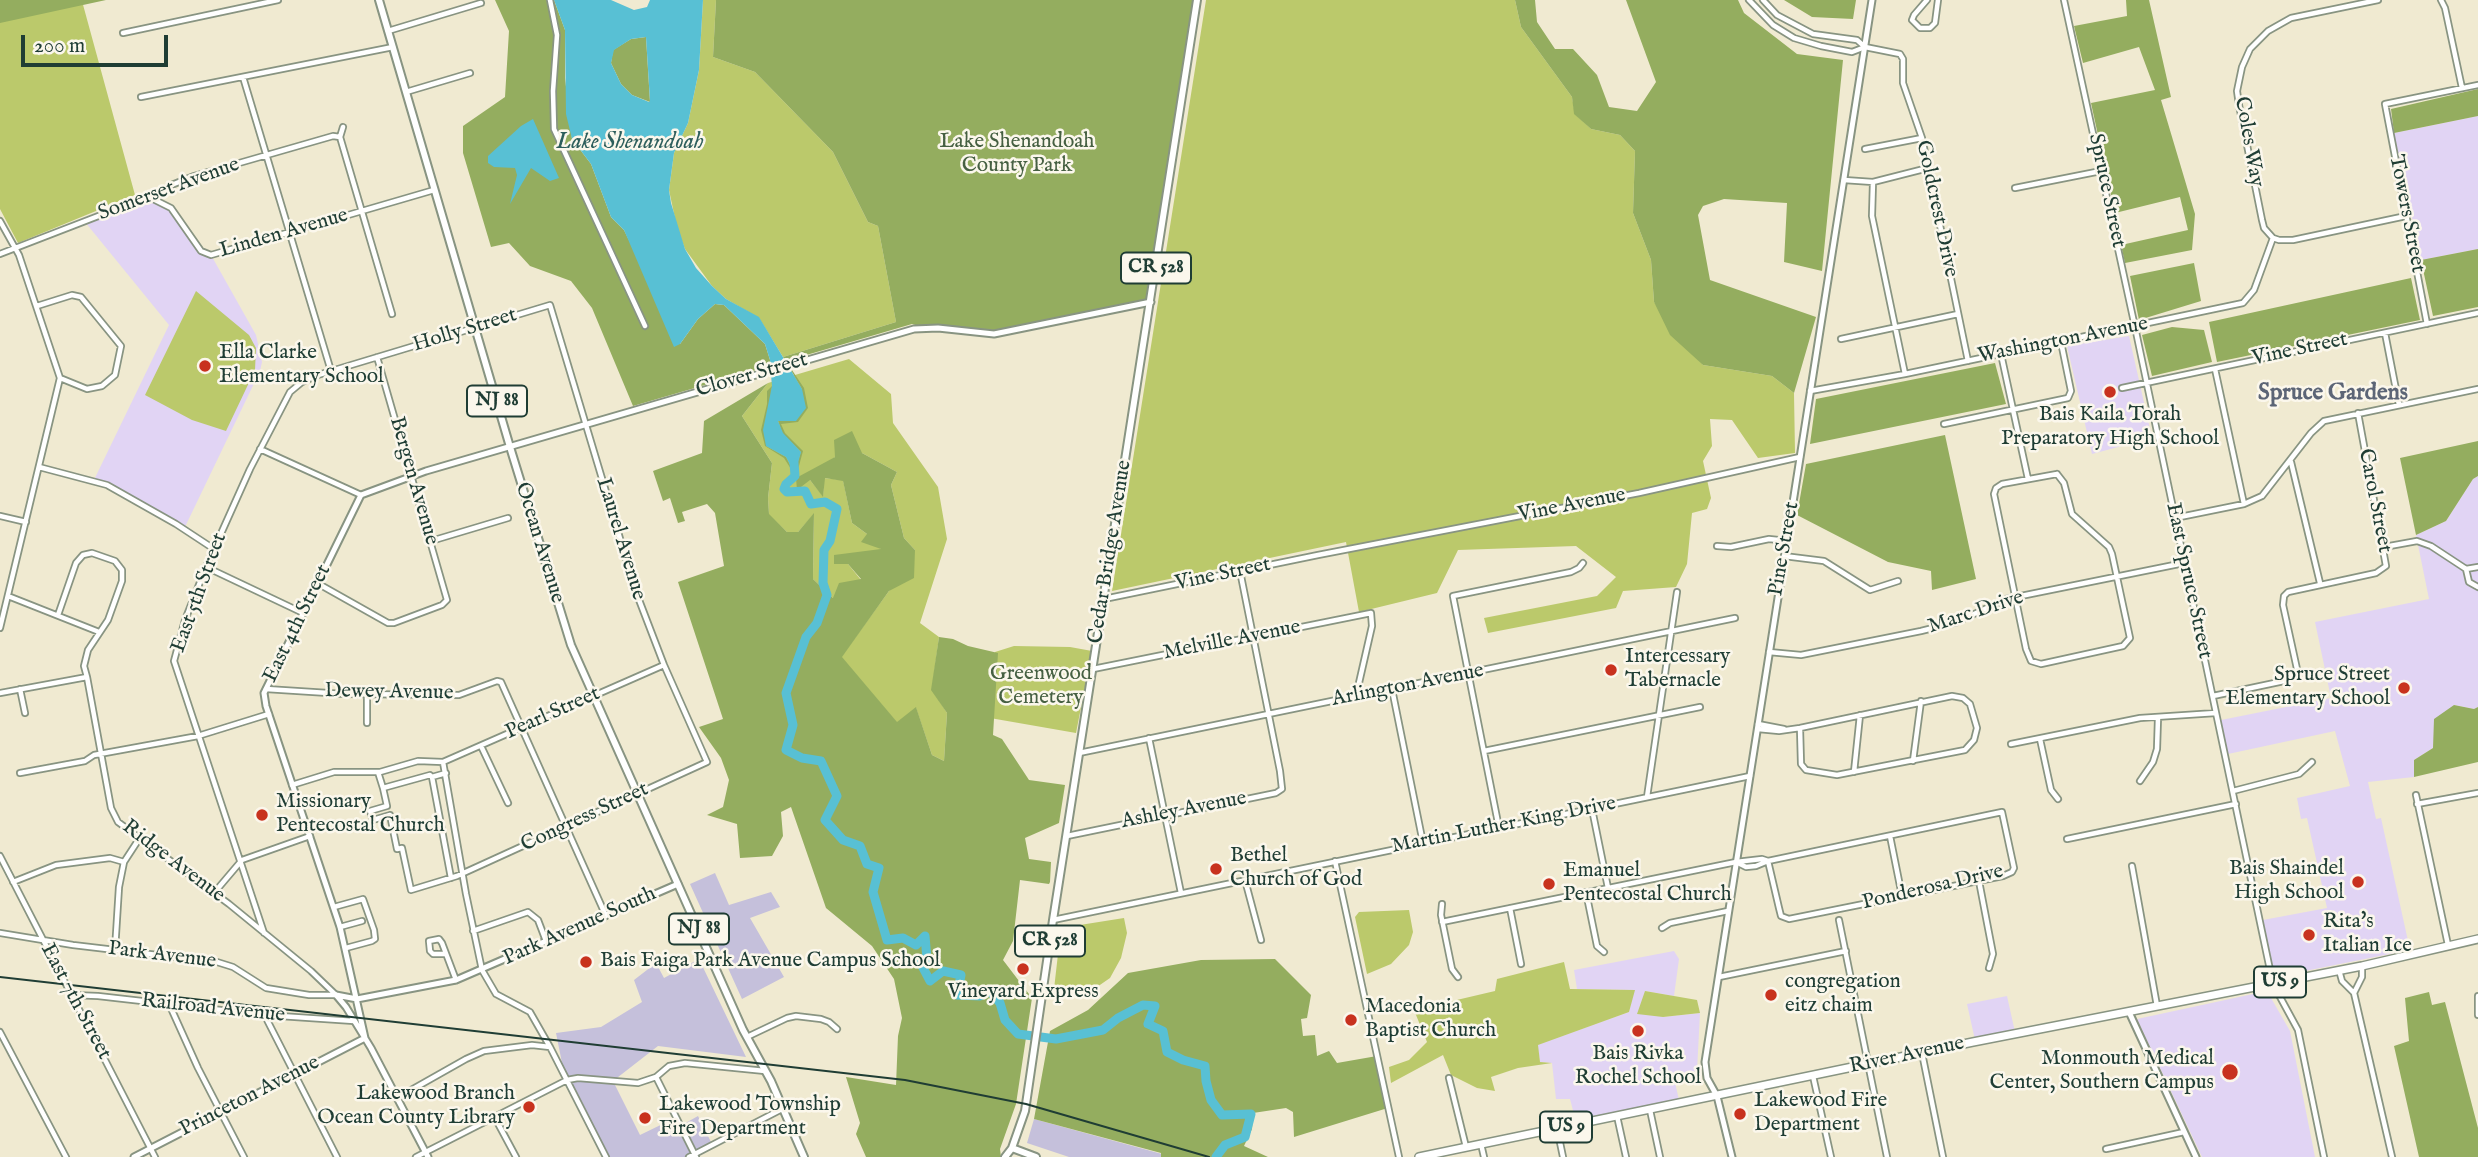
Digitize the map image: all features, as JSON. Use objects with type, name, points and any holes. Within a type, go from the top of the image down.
[{"type":"highway","name":"River Avenue","points":[[1419,1157],[2362,966],[2478,939]]},
{"type":"main road","name":"Ocean Avenue","points":[[379,0],[571,645],[747,1037],[766,1071]]},
{"type":"main road","name":"Cedar Bridge Avenue","points":[[1012,1148],[1024,1118],[1197,0]]},
{"type":"main road","name":"NJ 88","points":[[766,1071],[804,1157]]},
{"type":"main road","points":[[1005,1157],[1012,1148],[1036,1157]]},
{"type":"street","points":[[123,33],[278,0]]},
{"type":"street","points":[[550,0],[556,35],[554,129],[645,326]]},
{"type":"street","points":[[1749,0],[1773,25],[1794,38],[1855,52],[1865,47],[1857,40],[1813,34],[1793,25],[1777,15],[1763,0]]},
{"type":"street","name":"Pine Street","points":[[1732,1157],[1717,1096],[1705,1070],[1768,652],[1872,0]]},
{"type":"street","points":[[1927,0],[1912,20],[1920,28],[1930,28],[1935,23],[1938,0]]},
{"type":"street","name":"Spruce Street","points":[[2064,0],[2147,383]]},
{"type":"street","name":"Coles Way","points":[[2273,238],[2264,228],[2239,105],[2237,91],[2246,57],[2260,38],[2279,23],[2378,0]]},
{"type":"street","points":[[2441,0],[2462,88],[2478,85]]},
{"type":"street","points":[[388,31],[481,4]]},
{"type":"street","points":[[141,97],[393,47]]},
{"type":"street","name":"Goldcrest Drive","points":[[1865,47],[1902,56],[1903,83],[1922,138],[1968,360]]},
{"type":"street","points":[[406,92],[470,73]]},
{"type":"street","points":[[243,77],[331,371]]},
{"type":"street","name":"Towers Street","points":[[2427,324],[2385,104],[2462,88]]},
{"type":"street","points":[[343,127],[340,137],[393,314]]},
{"type":"street","name":"Somerset Avenue","points":[[0,254],[136,201],[151,198],[155,200],[174,183],[333,136],[340,137]]},
{"type":"street","points":[[1865,149],[1922,138]]},
{"type":"street","points":[[1844,180],[1873,182],[1928,168]]},
{"type":"street","points":[[2015,188],[2101,171]]},
{"type":"street","points":[[1873,182],[1871,212],[1905,374]]},
{"type":"street","name":"Linden Avenue","points":[[155,200],[170,208],[205,254],[219,254],[435,190]]},
{"type":"street","points":[[2273,238],[2293,240],[2406,216]]},
{"type":"street","points":[[0,221],[15,248],[60,378],[0,628]]},
{"type":"street","name":"Washington Avenue","points":[[1810,391],[1905,374],[2243,303],[2254,290],[2273,238]]},
{"type":"street","points":[[37,306],[72,295],[81,297],[121,346],[115,375],[102,386],[87,389],[60,378]]},
{"type":"street","name":"Clover Street","points":[[361,495],[510,447],[914,329],[938,328],[994,334],[1151,302]]},
{"type":"street","name":"Holly Street","points":[[298,384],[377,357],[550,306],[552,308]]},
{"type":"street","name":"Laurel Avenue","points":[[552,308],[636,592],[664,665],[707,762]]},
{"type":"street","name":"Vine Street","points":[[2122,388],[2478,313]]},
{"type":"street","points":[[1841,339],[1958,314]]},
{"type":"street","points":[[2385,333],[2399,405]]},
{"type":"street","points":[[1944,424],[2070,396],[2061,342]]},
{"type":"street","points":[[2001,354],[2028,479]]},
{"type":"street","name":"Bergen Avenue","points":[[317,583],[388,623],[444,604],[447,600],[377,357]]},
{"type":"street","points":[[2215,369],[2244,504]]},
{"type":"street","name":"East Spruce Street","points":[[2147,383],[2273,984],[2298,1030],[2323,1157]]},
{"type":"street","name":"East 5th Street","points":[[264,933],[174,661],[186,620],[214,549],[260,449],[290,392],[298,384]]},
{"type":"street","points":[[2175,518],[2244,504],[2262,496],[2317,426],[2336,418],[2478,389]]},
{"type":"street","name":"Carol Street","points":[[2213,696],[2284,681],[2295,676],[2297,669],[2283,601],[2284,596],[2292,589],[2382,570],[2386,564],[2358,413]]},
{"type":"street","points":[[260,449],[361,495]]},
{"type":"street","name":"Vine Avenue","points":[[1342,550],[1614,498],[1800,457]]},
{"type":"street","points":[[2291,461],[2320,583]]},
{"type":"street","points":[[39,467],[107,485],[214,549]]},
{"type":"street","points":[[2054,473],[2059,475],[2064,482],[2072,514],[2109,547],[2128,627],[2130,638],[2127,643],[2113,649],[2050,662],[2034,663],[2029,657],[1994,494],[1996,488],[2002,484],[2028,479],[2054,473]]},
{"type":"street","name":"East 4th Street","points":[[361,495],[266,689],[265,699],[340,927],[365,1038]]},
{"type":"street","points":[[0,516],[26,522]]},
{"type":"street","points":[[431,541],[508,518]]},
{"type":"street","points":[[1717,546],[1731,547],[1769,539],[1787,541]]},
{"type":"street","points":[[2384,547],[2423,542],[2466,569],[2478,567]]},
{"type":"street","name":"Vine Street","points":[[1104,599],[1342,550]]},
{"type":"street","name":"Ridge Avenue","points":[[58,615],[76,563],[83,555],[92,553],[115,561],[122,570],[122,581],[108,620],[88,650],[84,666],[114,814],[118,822],[214,893],[336,995],[365,1038]]},
{"type":"street","points":[[1784,556],[1828,562],[1870,590],[1898,581]]},
{"type":"street","points":[[1499,828],[1453,597],[1571,572],[1583,563]]},
{"type":"street","name":"Marc Drive","points":[[1768,652],[1801,655],[1921,631],[1957,622],[1997,602],[2016,597],[2184,563]]},
{"type":"street","points":[[206,567],[303,613]]},
{"type":"street","points":[[2466,569],[2469,582],[2478,587]]},
{"type":"street","points":[[1240,571],[1268,714]]},
{"type":"street","points":[[1647,797],[1677,592]]},
{"type":"street","points":[[8,596],[99,632]]},
{"type":"street","name":"Melville Avenue","points":[[1093,669],[1371,613],[1372,625],[1356,696]]},
{"type":"street","name":"Arlington Avenue","points":[[1079,753],[1735,618]]},
{"type":"street","name":"Pearl Street","points":[[443,762],[664,665]]},
{"type":"street","points":[[0,693],[87,677]]},
{"type":"street","name":"Dewey Avenue","points":[[266,689],[459,695],[498,681],[504,686],[522,728]]},
{"type":"street","points":[[20,689],[25,713]]},
{"type":"street","points":[[1392,689],[1423,842]]},
{"type":"street","points":[[367,694],[367,723]]},
{"type":"street","points":[[1758,727],[1779,731],[1800,728],[1952,696],[1963,698],[1970,704],[1977,728],[1974,740],[1965,750],[1837,775],[1806,770],[1801,764],[1800,728]]},
{"type":"street","points":[[1913,761],[1921,701]]},
{"type":"street","points":[[1484,751],[1700,707]]},
{"type":"street","points":[[2011,744],[2118,722],[2216,713]]},
{"type":"street","points":[[19,773],[85,761],[94,755],[198,736],[269,714]]},
{"type":"street","name":"Ashley Avenue","points":[[1067,836],[1276,793],[1282,789],[1268,714]]},
{"type":"street","points":[[1854,772],[1860,715]]},
{"type":"street","points":[[2140,781],[2157,749],[2158,718]]},
{"type":"street","points":[[522,728],[606,916]]},
{"type":"street","points":[[1149,738],[1181,893]]},
{"type":"street","points":[[2040,739],[2051,790],[2059,799]]},
{"type":"street","points":[[481,746],[508,803]]},
{"type":"street","points":[[292,785],[334,772],[378,772],[418,761],[443,762],[482,971],[496,994],[530,1012],[606,1157]]},
{"type":"street","name":"Congress Street","points":[[390,815],[397,849],[402,848],[411,890],[463,874],[707,762]]},
{"type":"street","points":[[2233,791],[2299,775],[2312,762]]},
{"type":"street","points":[[378,772],[390,815],[373,820],[370,811],[387,806]]},
{"type":"street","points":[[383,788],[446,773]]},
{"type":"street","name":"Martin Luther King Drive","points":[[1053,920],[1750,776]]},
{"type":"street","points":[[432,777],[451,878]]},
{"type":"street","points":[[2417,804],[2478,793]]},
{"type":"street","points":[[2416,795],[2448,946]]},
{"type":"street","points":[[2067,839],[2236,804]]},
{"type":"street","points":[[1592,809],[1608,888]]},
{"type":"street","name":"Ponderosa Drive","points":[[1442,922],[1736,862],[1762,859],[1768,861],[2002,811],[2014,860],[2012,872],[1979,881],[1784,918],[1779,908],[1768,861]]},
{"type":"street","points":[[214,893],[240,861],[310,836]]},
{"type":"street","points":[[1889,836],[1902,896]]},
{"type":"street","points":[[115,950],[119,887],[124,862],[139,839]]},
{"type":"street","name":"East 7th Street","points":[[0,857],[155,1157]]},
{"type":"street","points":[[13,882],[56,865],[110,858],[124,862]]},
{"type":"street","points":[[1335,861],[1399,1157]]},
{"type":"street","points":[[2132,866],[2157,1007]]},
{"type":"street","points":[[1245,880],[1261,940]]},
{"type":"street","points":[[1979,881],[1993,954],[1989,968]]},
{"type":"street","name":"Park Avenue South","points":[[482,971],[678,884]]},
{"type":"street","points":[[1586,892],[1597,946],[1604,952]]},
{"type":"street","points":[[334,907],[363,899],[374,930],[375,939],[372,942],[346,948]]},
{"type":"street","points":[[1442,904],[1442,922],[1452,969],[1458,977]]},
{"type":"street","points":[[1510,908],[1521,964]]},
{"type":"street","points":[[1662,928],[1670,923],[1728,911]]},
{"type":"street","points":[[473,930],[528,912],[538,920],[547,942]]},
{"type":"street","points":[[1839,920],[1887,1157]]},
{"type":"street","points":[[340,927],[362,921]]},
{"type":"street","name":"Park Avenue","points":[[0,933],[217,962],[233,967],[266,988],[357,999],[456,980],[482,971]]},
{"type":"street","points":[[1718,977],[1846,951]]},
{"type":"street","points":[[446,954],[456,980]]},
{"type":"street","points":[[2354,993],[2362,977],[2362,966]]},
{"type":"street","points":[[2339,970],[2342,981],[2354,993],[2392,1157]]},
{"type":"street","name":"Railroad Avenue","points":[[72,995],[265,1015],[355,1021]]},
{"type":"street","points":[[2478,996],[2478,1016]]},
{"type":"street","points":[[170,1005],[244,1157]]},
{"type":"street","points":[[2129,1013],[2196,1157]]},
{"type":"street","points":[[265,1015],[337,1157]]},
{"type":"street","points":[[747,1037],[796,1016],[821,1019],[836,1029]]},
{"type":"street","points":[[0,1032],[66,1157]]},
{"type":"street","points":[[365,1038],[427,1155]]},
{"type":"street","name":"Princeton Avenue","points":[[134,1157],[365,1038]]},
{"type":"street","points":[[397,1098],[484,1051],[532,1045],[550,1047]]},
{"type":"street","points":[[1922,1053],[1943,1157]]},
{"type":"street","points":[[416,1157],[427,1155],[494,1116],[567,1080],[578,1078],[638,1083],[656,1077],[669,1066],[685,1063],[766,1071]]},
{"type":"street","points":[[1813,1076],[1831,1157]]},
{"type":"street","points":[[656,1077],[694,1156],[782,1109]]},
{"type":"street","points":[[1449,1077],[1466,1147]]},
{"type":"street","points":[[1650,1110],[1660,1157]]},
{"type":"street","points":[[494,1116],[516,1157]]},
{"type":"street","points":[[1618,1116],[1626,1157]]},
{"type":"street","points":[[1557,1128],[1563,1157]]},
{"type":"street","points":[[2106,1149],[2185,1132]]},
{"type":"street","points":[[1481,1144],[1484,1157]]},
{"type":"shaded area","points":[[2478,116],[2478,249],[2421,260],[2394,133]]},
{"type":"shaded area","name":"Ella Clarke Elementary School","points":[[145,198],[171,208],[195,244],[211,255],[256,335],[262,362],[184,529],[107,485],[93,482],[169,325],[85,222]]},
{"type":"shaded area","name":"Bais Kaila Torah Preparatory High School","points":[[2129,336],[2152,438],[2092,454],[2067,346]]},
{"type":"shaded area","points":[[2478,476],[2478,707],[2474,709],[2454,705],[2433,748],[2414,760],[2414,777],[2368,782],[2376,819],[2381,818],[2410,950],[2275,977],[2263,920],[2327,908],[2307,818],[2301,819],[2297,798],[2350,786],[2335,731],[2228,754],[2221,720],[2331,698],[2315,622],[2429,599],[2416,535],[2446,521],[2473,479]]},
{"type":"shaded area","points":[[715,873],[729,905],[771,892],[780,907],[750,918],[784,977],[742,999],[690,884]]},
{"type":"shaded area","name":"Bais Rivka Rochel School","points":[[1674,951],[1679,959],[1674,996],[1645,991],[1663,1017],[1700,1013],[1697,1071],[1674,1078],[1679,1100],[1576,1122],[1570,1099],[1556,1099],[1552,1063],[1540,1062],[1537,1045],[1629,1012],[1634,990],[1577,989],[1574,970]]},
{"type":"shaded area","points":[[699,959],[746,1057],[658,1046],[613,1081],[640,1135],[677,1117],[682,1125],[698,1116],[712,1144],[697,1153],[699,1157],[605,1157],[565,1078],[556,1033],[601,1027],[642,1002],[634,980],[656,963],[664,978]]},
{"type":"shaded area","name":"Monmouth Medical Center, Southern Campus","points":[[2267,991],[2290,1031],[2315,1157],[2202,1157],[2137,1019]]},
{"type":"shaded area","points":[[2007,996],[2015,1032],[1975,1040],[1967,1004]]},
{"type":"shaded area","points":[[1034,1119],[1162,1154],[1161,1157],[1069,1157],[1027,1143]]},
{"type":"green space","points":[[0,0],[82,1],[135,195],[18,243],[0,209]]},
{"type":"green space","points":[[0,0],[106,0],[0,23]]},
{"type":"green space","points":[[495,0],[554,0],[565,30],[565,78],[572,139],[591,164],[611,217],[624,230],[680,344],[698,319],[715,304],[724,305],[765,344],[770,360],[772,386],[770,366],[633,406],[592,308],[571,281],[530,266],[509,243],[491,247],[463,153],[463,126],[505,97],[509,31]]},
{"type":"green space","points":[[703,0],[716,0],[713,57],[755,72],[833,152],[868,222],[878,226],[896,322],[783,357],[759,318],[726,299],[712,286],[685,249],[677,228],[669,190],[674,153],[688,123],[699,70]]},
{"type":"green space","name":"Lake Shenandoah County Park","points":[[716,0],[1197,0],[1151,302],[994,334],[925,328],[912,324],[786,361],[804,388],[808,408],[798,422],[781,424],[785,433],[803,451],[796,477],[784,458],[765,446],[761,430],[767,391],[772,386],[766,446],[786,457],[794,473],[801,452],[782,433],[778,420],[802,389],[783,357],[896,322],[878,226],[868,222],[833,152],[755,72],[713,57]]},
{"type":"green space","points":[[1206,0],[1515,0],[1521,27],[1572,97],[1575,114],[1591,129],[1620,135],[1635,151],[1633,213],[1651,260],[1654,302],[1703,365],[1772,376],[1794,393],[1795,453],[1758,458],[1732,420],[1710,419],[1712,446],[1703,461],[1711,498],[1707,509],[1692,513],[1687,564],[1676,587],[1623,591],[1616,608],[1488,633],[1484,618],[1597,596],[1616,577],[1576,546],[1458,550],[1437,593],[1359,612],[1346,542],[1112,591]]},
{"type":"green space","points":[[1515,0],[1535,0],[1537,22],[1555,49],[1573,49],[1597,75],[1609,107],[1637,111],[1656,82],[1626,0],[1738,0],[1744,13],[1797,54],[1843,60],[1822,271],[1784,262],[1787,203],[1724,199],[1703,206],[1698,215],[1710,280],[1816,317],[1794,393],[1772,376],[1703,365],[1670,335],[1654,302],[1651,260],[1633,213],[1635,151],[1620,135],[1591,129],[1574,114],[1572,97],[1521,27]]},
{"type":"green space","points":[[1784,0],[1856,0],[1853,19],[1812,17]]},
{"type":"green space","points":[[2126,0],[2149,0],[2171,97],[2161,100],[2195,214],[2192,250],[2125,263],[2121,245],[2188,230],[2180,197],[2115,213],[2091,103],[2155,90],[2139,47],[2083,63],[2074,26],[2127,16]]},
{"type":"green space","points":[[646,37],[650,102],[632,95],[621,84],[611,63],[613,50],[631,39]]},
{"type":"green space","points":[[2478,89],[2478,116],[2394,133],[2391,109]]},
{"type":"green space","points":[[2478,249],[2478,307],[2433,316],[2421,260]]},
{"type":"green space","points":[[2194,263],[2201,301],[2139,320],[2130,276]]},
{"type":"green space","points":[[2411,278],[2420,320],[2217,362],[2209,322]]},
{"type":"green space","points":[[196,291],[249,335],[256,348],[255,370],[226,431],[192,420],[145,395]]},
{"type":"green space","points":[[2172,327],[2204,330],[2212,362],[2152,376],[2142,335]]},
{"type":"green space","points":[[849,359],[891,394],[893,423],[938,487],[947,539],[920,623],[939,637],[932,689],[947,713],[944,761],[932,755],[916,708],[897,723],[841,657],[915,550],[904,538],[891,485],[897,472],[862,453],[835,457],[810,480],[823,496],[824,478],[843,480],[852,523],[882,550],[848,564],[861,580],[834,599],[813,579],[814,514],[798,532],[787,532],[769,515],[772,463],[742,416],[768,383]]},
{"type":"green space","points":[[1995,363],[2006,404],[1810,444],[1816,399]]},
{"type":"green space","points":[[768,383],[742,416],[772,463],[769,514],[787,532],[798,532],[814,513],[813,579],[833,598],[839,583],[861,579],[848,564],[834,564],[834,555],[881,549],[861,542],[867,534],[852,523],[843,481],[825,478],[823,497],[810,480],[797,490],[796,478],[835,457],[834,440],[852,431],[862,453],[897,472],[891,485],[904,538],[915,550],[914,578],[889,591],[842,657],[897,722],[916,707],[932,755],[944,761],[947,713],[931,690],[939,637],[998,653],[993,735],[1002,739],[1029,780],[1065,785],[1059,823],[1025,838],[1029,859],[1051,862],[1050,882],[1020,880],[1013,941],[1003,960],[1032,998],[1016,1104],[1000,1149],[1001,1157],[866,1157],[856,1134],[860,1123],[846,1077],[896,1085],[898,1036],[902,1018],[894,979],[872,946],[826,908],[791,807],[781,812],[783,836],[772,856],[740,858],[737,824],[707,815],[723,807],[729,780],[721,758],[699,727],[723,719],[678,582],[724,566],[715,513],[707,504],[682,512],[685,521],[678,523],[670,498],[663,501],[653,471],[702,453],[704,421]]},
{"type":"green space","points":[[1945,435],[1976,579],[1932,590],[1931,571],[1888,562],[1797,515],[1806,464]]},
{"type":"green space","points":[[2478,441],[2478,476],[2473,479],[2446,521],[2416,535],[2400,458]]},
{"type":"green space","name":"Greenwood Cemetery","points":[[1014,646],[1070,647],[1092,651],[1076,733],[990,718],[995,652]]},
{"type":"green space","points":[[2454,705],[2474,709],[2478,707],[2478,762],[2414,777],[2414,760],[2433,748],[2434,719]]},
{"type":"green space","points":[[1409,910],[1413,932],[1409,945],[1391,964],[1367,974],[1355,917],[1359,912]]},
{"type":"green space","points":[[1124,918],[1127,933],[1121,958],[1110,978],[1097,987],[1077,991],[1054,989],[1061,928]]},
{"type":"green space","points":[[1275,959],[1311,995],[1307,1018],[1301,1019],[1303,1036],[1315,1035],[1317,1056],[1329,1051],[1337,1063],[1377,1056],[1391,1107],[1294,1137],[1293,1112],[1286,1108],[1253,1113],[1252,1129],[1244,1146],[1268,1157],[1161,1157],[1161,1153],[1034,1119],[1050,1031],[1088,1010],[1128,973],[1201,960]]},
{"type":"green space","points":[[1564,962],[1570,989],[1635,990],[1629,1012],[1538,1045],[1540,1062],[1552,1063],[1518,1068],[1491,1077],[1495,1091],[1477,1088],[1451,1075],[1443,1055],[1391,1083],[1389,1067],[1409,1060],[1427,1042],[1414,1010],[1495,991],[1497,979]]},
{"type":"green space","points":[[1645,991],[1697,1000],[1700,1013],[1663,1017],[1637,1014]]},
{"type":"green space","points":[[2429,992],[2432,1005],[2445,1002],[2478,1128],[2478,1157],[2419,1157],[2394,1046],[2409,1041],[2405,998]]},
{"type":"water","name":"Lake Shenandoah","points":[[554,0],[611,0],[634,10],[647,7],[650,0],[703,0],[699,70],[688,123],[674,153],[669,190],[671,203],[685,249],[696,268],[726,299],[759,317],[802,389],[806,408],[796,421],[778,421],[783,433],[801,452],[795,474],[786,457],[766,446],[763,430],[772,386],[770,360],[765,344],[724,305],[715,304],[698,319],[680,344],[674,347],[624,230],[611,217],[591,164],[572,139],[566,114],[565,30]],"holes":[[[646,37],[650,101],[632,95],[621,84],[611,63],[614,50],[631,39]]]},
{"type":"water","points":[[533,119],[559,178],[550,181],[531,168],[510,204],[517,175],[515,168],[494,167],[488,163],[488,156],[521,126]]},
{"type":"waterway","points":[[794,463],[795,476],[784,489],[787,492],[805,491],[811,504],[825,502],[837,509],[830,541],[824,550],[823,583],[827,595],[817,623],[806,637],[786,693],[793,725],[786,750],[802,758],[821,761],[837,796],[825,820],[843,840],[860,846],[867,864],[879,868],[873,892],[887,940],[903,938],[916,945],[925,936],[927,959],[920,962],[930,981],[943,971],[961,975],[957,995],[980,996],[990,991],[1000,1003],[1005,1020],[1018,1034],[1056,1039],[1103,1030],[1118,1018],[1143,1005],[1155,1006],[1148,1024],[1163,1031],[1167,1052],[1205,1066],[1211,1100],[1222,1115],[1251,1114],[1245,1137],[1225,1145],[1216,1157]]},
{"type":"railway","points":[[0,977],[905,1080],[1026,1104],[1209,1157]]},
{"type":"place","name":"Ella Clarke Elementary School","points":[[205,366]]},
{"type":"place","name":"Bais Kaila Torah Preparatory High School","points":[[2110,392]]},
{"type":"place","name":"Intercessary Tabernacle","points":[[1611,670]]},
{"type":"place","name":"Spruce Street Elementary School","points":[[2404,688]]},
{"type":"place","name":"Missionary Pentecostal Church","points":[[262,815]]},
{"type":"place","name":"Bethel Church of God","points":[[1216,869]]},
{"type":"place","name":"Bais Shaindel High School","points":[[2358,882]]},
{"type":"place","name":"Emanuel Pentecostal Church","points":[[1549,884]]},
{"type":"place","name":"Rita's Italian Ice","points":[[2309,935]]},
{"type":"place","name":"Bais Faiga Park Avenue Campus School","points":[[586,962]]},
{"type":"place","name":"Vineyard Express","points":[[1023,969]]},
{"type":"place","name":"congregation eitz chaim","points":[[1771,995]]},
{"type":"place","name":"Macedonia Baptist Church","points":[[1351,1020]]},
{"type":"place","name":"Bais Rivka Rochel School","points":[[1638,1031]]},
{"type":"place","name":"Monmouth Medical Center, Southern Campus","points":[[2230,1072]]},
{"type":"place","name":"Lakewood Branch Ocean County Library","points":[[529,1107]]},
{"type":"place","name":"Lakewood Fire Department","points":[[1740,1114]]},
{"type":"place","name":"Lakewood Township Fire Department","points":[[645,1118]]},
{"type":"district","name":"Spruce Gardens","points":[[2333,394]]}]
